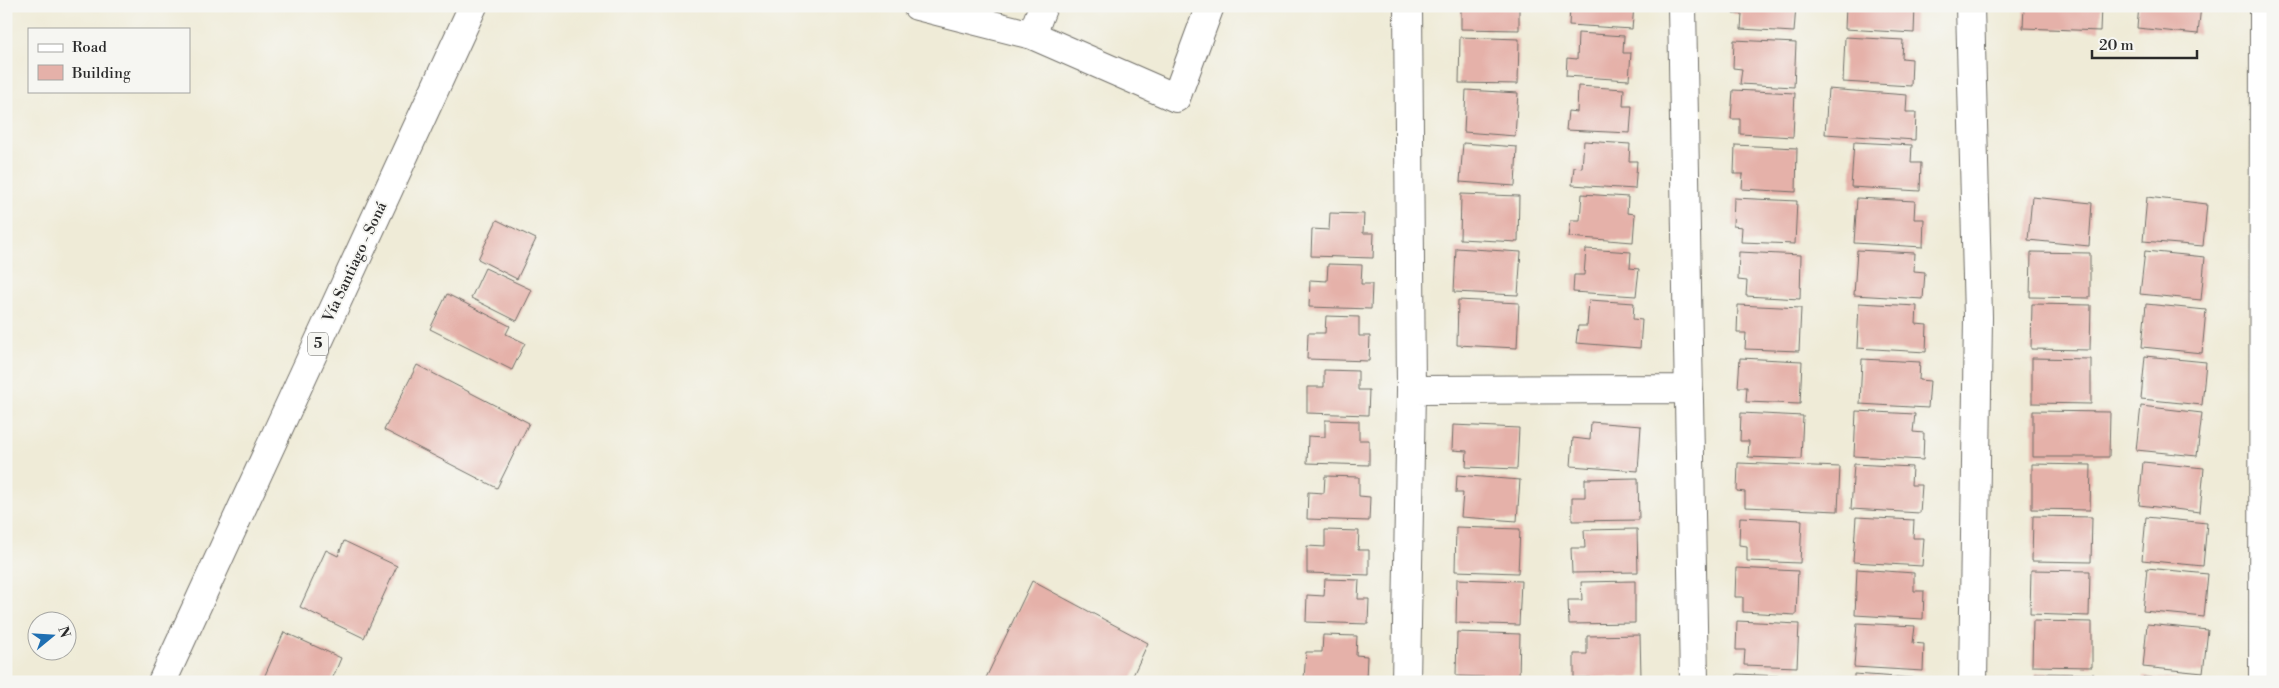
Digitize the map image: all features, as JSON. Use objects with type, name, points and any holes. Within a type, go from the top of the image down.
[{"type":"street","name":"Vía Santiago - Soná","points":[[162,682],[473,6]]},
{"type":"street","points":[[917,6],[1032,35],[1176,98],[1210,6]]},
{"type":"street","points":[[1032,35],[1043,6]]},
{"type":"street","points":[[1406,682],[1411,390],[1408,6]]},
{"type":"street","points":[[1682,6],[1694,682]]},
{"type":"street","points":[[1970,6],[1978,317],[1972,682]]},
{"type":"street","points":[[2263,682],[2264,6]]},
{"type":"street","points":[[1411,390],[1688,389]]},
{"type":"building","points":[[1461,6],[1519,6],[1519,30],[1461,29]]},
{"type":"building","points":[[1580,6],[1634,6],[1632,29],[1569,25],[1570,7],[1580,8]]},
{"type":"building","points":[[1734,6],[1796,6],[1794,32],[1741,29],[1742,14],[1733,14]]},
{"type":"building","points":[[1846,6],[1915,6],[1914,33],[1845,29]]},
{"type":"building","points":[[2024,6],[2101,6],[2100,31],[2023,28]]},
{"type":"building","points":[[2139,6],[2201,6],[2198,34],[2137,28]]},
{"type":"building","points":[[1578,33],[1624,36],[1623,53],[1631,53],[1629,80],[1566,76],[1567,58],[1577,59]]},
{"type":"building","points":[[1460,37],[1519,39],[1518,84],[1459,83]]},
{"type":"building","points":[[1845,37],[1903,40],[1902,58],[1912,59],[1911,86],[1843,82]]},
{"type":"building","points":[[1734,40],[1796,43],[1794,87],[1740,84],[1742,69],[1733,68]]},
{"type":"building","points":[[1578,86],[1624,89],[1623,106],[1632,106],[1630,133],[1566,130],[1568,111],[1577,112]]},
{"type":"building","points":[[1828,89],[1907,95],[1906,112],[1916,112],[1915,140],[1825,134]]},
{"type":"building","points":[[1466,90],[1518,93],[1515,136],[1464,132]]},
{"type":"building","points":[[1733,90],[1795,93],[1793,137],[1740,134],[1740,119],[1731,119]]},
{"type":"building","points":[[1584,141],[1630,144],[1629,161],[1637,161],[1635,189],[1572,185],[1574,167],[1582,168]]},
{"type":"building","points":[[1854,142],[1912,145],[1911,163],[1921,163],[1920,191],[1851,187]]},
{"type":"building","points":[[1463,143],[1517,147],[1515,186],[1460,182]]},
{"type":"building","points":[[1735,145],[1797,148],[1796,192],[1742,189],[1743,174],[1734,174]]},
{"type":"building","points":[[1461,194],[1519,196],[1518,242],[1460,239]]},
{"type":"building","points":[[1582,194],[1628,197],[1627,213],[1635,214],[1633,242],[1569,237],[1571,220],[1580,220]]},
{"type":"building","points":[[2032,197],[2092,203],[2089,246],[2028,240]]},
{"type":"building","points":[[2147,197],[2207,204],[2203,246],[2143,241]]},
{"type":"building","points":[[1734,198],[1797,201],[1795,244],[1741,242],[1742,227],[1733,226]]},
{"type":"building","points":[[1857,198],[1915,201],[1914,219],[1924,219],[1923,247],[1854,243]]},
{"type":"building","points":[[1330,213],[1364,214],[1363,233],[1374,233],[1373,258],[1311,256],[1312,229],[1329,230]]},
{"type":"building","points":[[497,220],[536,239],[517,279],[478,259]]},
{"type":"building","points":[[1456,248],[1521,252],[1518,295],[1454,292]]},
{"type":"building","points":[[1586,249],[1631,252],[1630,268],[1639,269],[1636,296],[1573,292],[1574,275],[1584,275]]},
{"type":"building","points":[[1857,250],[1915,253],[1914,271],[1925,272],[1923,299],[1854,295]]},
{"type":"building","points":[[2145,251],[2205,257],[2201,300],[2140,294]]},
{"type":"building","points":[[1739,252],[1801,255],[1800,299],[1746,296],[1747,281],[1738,280]]},
{"type":"building","points":[[2031,252],[2090,253],[2090,298],[2030,297]]},
{"type":"building","points":[[1328,264],[1362,265],[1361,284],[1372,284],[1371,309],[1309,307],[1310,280],[1327,281]]},
{"type":"building","points":[[485,268],[532,290],[517,321],[471,298]]},
{"type":"building","points":[[447,294],[510,326],[506,334],[525,343],[512,370],[430,329]]},
{"type":"building","points":[[1458,300],[1519,303],[1517,348],[1457,345]]},
{"type":"building","points":[[1589,300],[1634,303],[1633,319],[1642,320],[1640,348],[1576,343],[1578,326],[1587,326]]},
{"type":"building","points":[[1859,303],[1917,306],[1916,324],[1927,325],[1926,352],[1857,348]]},
{"type":"building","points":[[2032,304],[2091,305],[2090,350],[2031,349]]},
{"type":"building","points":[[2146,304],[2206,310],[2202,353],[2142,347]]},
{"type":"building","points":[[1738,305],[1801,308],[1799,351],[1745,349],[1746,333],[1737,333]]},
{"type":"building","points":[[1326,316],[1359,317],[1359,336],[1370,336],[1369,361],[1307,359],[1308,333],[1325,333]]},
{"type":"building","points":[[2145,356],[2206,362],[2202,405],[2141,399]]},
{"type":"building","points":[[1740,358],[1802,361],[1800,404],[1746,402],[1747,387],[1738,387]]},
{"type":"building","points":[[2032,358],[2091,359],[2091,404],[2032,403]]},
{"type":"building","points":[[1862,359],[1920,362],[1919,380],[1930,381],[1928,408],[1860,404]]},
{"type":"building","points":[[417,365],[529,423],[497,488],[384,430]]},
{"type":"building","points":[[1324,370],[1358,371],[1358,390],[1369,390],[1368,415],[1307,413],[1307,387],[1324,387]]},
{"type":"building","points":[[2141,406],[2202,413],[2197,456],[2136,450]]},
{"type":"building","points":[[1856,411],[1915,414],[1913,432],[1924,433],[1923,460],[1854,456]]},
{"type":"building","points":[[2033,411],[2110,412],[2109,457],[2033,457]]},
{"type":"building","points":[[1741,413],[1803,416],[1801,459],[1748,457],[1749,441],[1740,441]]},
{"type":"building","points":[[1325,420],[1359,421],[1359,440],[1369,440],[1369,465],[1307,463],[1308,436],[1325,437]]},
{"type":"building","points":[[1591,422],[1641,426],[1638,471],[1571,466],[1573,438],[1590,440]]},
{"type":"building","points":[[1453,425],[1519,428],[1517,469],[1466,467],[1467,451],[1452,450]]},
{"type":"building","points":[[2143,462],[2204,468],[2200,512],[2139,505]]},
{"type":"building","points":[[1738,463],[1840,467],[1838,511],[1745,507],[1745,492],[1737,491]]},
{"type":"building","points":[[1854,464],[1912,467],[1911,485],[1922,485],[1920,513],[1851,509]]},
{"type":"building","points":[[2032,464],[2091,465],[2090,510],[2032,509]]},
{"type":"building","points":[[1457,475],[1520,480],[1517,521],[1461,517],[1463,493],[1456,493]]},
{"type":"building","points":[[1325,476],[1359,477],[1359,496],[1370,497],[1369,521],[1307,519],[1308,492],[1324,493]]},
{"type":"building","points":[[1638,478],[1639,520],[1572,521],[1572,497],[1585,497],[1585,479]]},
{"type":"building","points":[[2033,516],[2092,517],[2091,562],[2032,561]]},
{"type":"building","points":[[1740,517],[1802,520],[1800,563],[1747,561],[1747,546],[1739,545]]},
{"type":"building","points":[[1856,517],[1914,520],[1913,538],[1924,538],[1922,566],[1853,562]]},
{"type":"building","points":[[2146,517],[2207,523],[2203,566],[2142,560]]},
{"type":"building","points":[[1456,527],[1520,529],[1518,573],[1455,571]]},
{"type":"building","points":[[1637,529],[1638,572],[1572,573],[1571,548],[1585,548],[1584,530]]},
{"type":"building","points":[[1325,530],[1359,531],[1358,550],[1369,550],[1369,575],[1307,573],[1307,546],[1325,547]]},
{"type":"building","points":[[344,541],[397,566],[364,638],[300,607],[326,550],[338,556]]},
{"type":"building","points":[[1736,568],[1798,571],[1796,615],[1743,612],[1743,597],[1735,597]]},
{"type":"building","points":[[2147,568],[2208,574],[2204,617],[2143,611]]},
{"type":"building","points":[[1857,569],[1914,573],[1914,591],[1924,591],[1923,619],[1855,615]]},
{"type":"building","points":[[2031,570],[2090,571],[2089,616],[2030,614]]},
{"type":"building","points":[[1325,579],[1359,580],[1358,599],[1369,599],[1368,624],[1306,622],[1307,595],[1324,596]]},
{"type":"building","points":[[1457,579],[1521,581],[1519,625],[1456,623]]},
{"type":"building","points":[[1032,581],[1148,643],[1130,682],[984,682]]},
{"type":"building","points":[[1635,581],[1635,623],[1569,624],[1568,600],[1582,600],[1581,582]]},
{"type":"building","points":[[1737,621],[1799,624],[1797,667],[1744,665],[1745,650],[1736,650]]},
{"type":"building","points":[[2033,621],[2092,622],[2092,667],[2032,666]]},
{"type":"building","points":[[1857,623],[1915,626],[1913,643],[1924,644],[1923,671],[1854,667]]},
{"type":"building","points":[[2147,624],[2208,630],[2203,673],[2143,667]]},
{"type":"building","points":[[284,632],[341,658],[331,682],[262,682]]},
{"type":"building","points":[[1457,632],[1520,634],[1519,678],[1456,676]]},
{"type":"building","points":[[1323,635],[1357,636],[1356,655],[1367,656],[1366,680],[1304,678],[1306,652],[1322,652]]},
{"type":"building","points":[[1640,635],[1641,677],[1574,678],[1574,654],[1587,654],[1587,636]]},
{"type":"building","points":[[2035,673],[2094,674],[2094,682],[2035,682]]},
{"type":"building","points":[[1737,674],[1799,677],[1799,682],[1736,682]]},
{"type":"building","points":[[1854,674],[1912,678],[1912,682],[1854,682]]},
{"type":"building","points":[[2143,677],[2179,680],[2179,682],[2143,682]]}]
